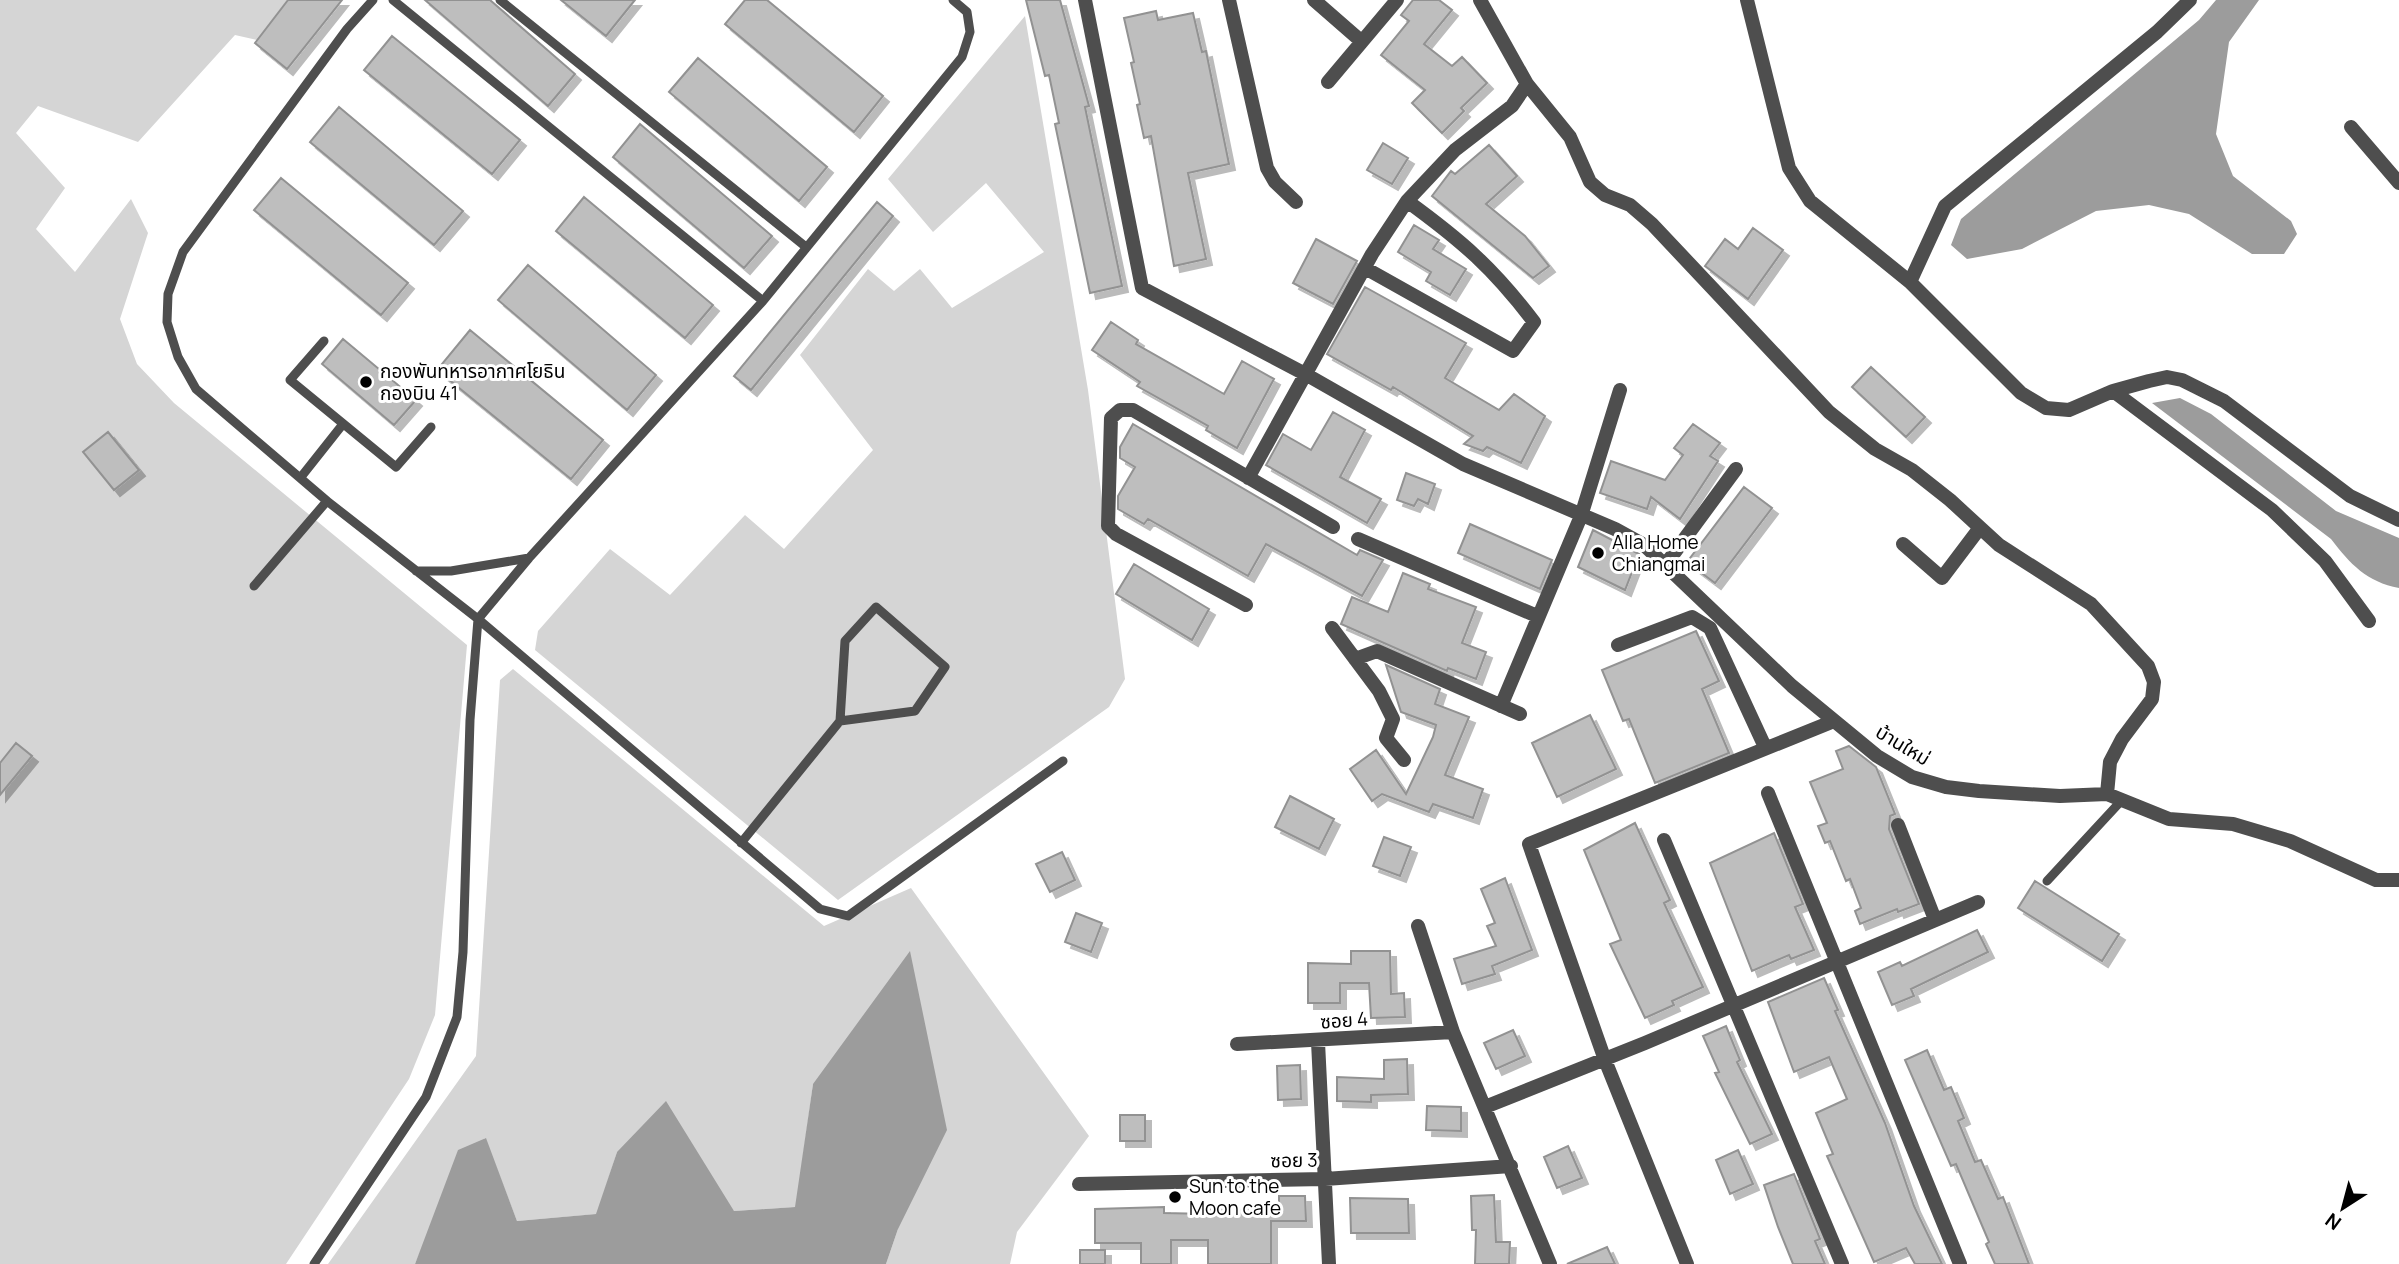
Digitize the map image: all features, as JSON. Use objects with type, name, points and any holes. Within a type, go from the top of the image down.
[{"type":"street","name":"บ้านใหม่","points":[[1084,0],[1142,288],[1307,375],[1464,464],[1581,516],[1615,528],[1644,545],[1666,564],[1704,605],[1834,721],[1877,756],[1912,777],[1946,788],[2060,796],[2106,794],[2169,819],[2233,824],[2290,841],[2376,880],[2399,880]]},
{"type":"street","points":[[1229,0],[1267,169],[1275,182],[1296,202]]},
{"type":"street","points":[[1314,0],[1361,41]]},
{"type":"street","points":[[1328,82],[1397,0]]},
{"type":"street","points":[[1480,0],[1527,84],[1570,137],[1590,182],[1605,195],[1630,205],[1652,223],[1829,412],[1875,449],[1912,470],[1941,492],[1979,530],[2091,604],[2148,666],[2154,682],[2152,699],[2122,739],[2110,762],[2106,794]]},
{"type":"street","points":[[1747,0],[1789,168],[1810,201],[1910,282],[2033,402],[2046,408],[2069,410],[2113,391],[2167,377],[2205,388],[2350,496],[2399,520]]},
{"type":"street","points":[[1910,282],[1945,206],[2157,32],[2190,0]]},
{"type":"street","points":[[1248,478],[1365,268],[1406,201],[1455,150],[1512,106],[1527,84]]},
{"type":"street","points":[[2351,127],[2399,183]]},
{"type":"street","points":[[1365,268],[1513,351],[1534,322],[1500,277],[1458,237],[1406,201]]},
{"type":"street","points":[[1501,706],[1581,516],[1620,390]]},
{"type":"street","points":[[2113,391],[2272,510],[2325,561],[2369,621]]},
{"type":"street","points":[[1246,605],[1116,534],[1108,526],[1111,418],[1120,410],[1133,410],[1333,527]]},
{"type":"street","points":[[1666,564],[1737,469]]},
{"type":"street","points":[[1903,544],[1942,578],[1979,530]]},
{"type":"street","points":[[1358,539],[1537,616]]},
{"type":"street","points":[[1618,645],[1692,617],[1710,628],[1765,747]]},
{"type":"street","points":[[1332,628],[1379,691],[1393,719],[1386,738],[1404,760]]},
{"type":"street","points":[[1355,659],[1377,651],[1520,714]]},
{"type":"street","points":[[1687,1264],[1605,1060],[1529,844],[1834,721]]},
{"type":"street","points":[[1768,793],[1960,1264]]},
{"type":"street","points":[[1898,825],[1934,917]]},
{"type":"street","points":[[1664,839],[1842,1264]]},
{"type":"street","points":[[1485,1107],[1734,1006],[1934,917],[1978,902]]},
{"type":"street","points":[[1418,926],[1453,1032],[1550,1264]]},
{"type":"street","name":"ซอย 4","points":[[1237,1044],[1318,1042],[1453,1032]]},
{"type":"street","points":[[1318,1042],[1329,1264]]},
{"type":"street","name":"ซอย 3","points":[[1079,1184],[1325,1179],[1511,1166]]},
{"type":"lane","points":[[373,0],[347,29],[183,252],[168,293],[167,322],[178,357],[196,389],[327,501],[478,619],[820,909],[848,916],[1063,761]]},
{"type":"lane","points":[[393,0],[763,301]]},
{"type":"lane","points":[[500,0],[806,247]]},
{"type":"lane","points":[[314,1264],[426,1097],[457,1017],[463,952],[470,720],[478,619],[529,558],[763,301],[962,57],[970,32],[967,12],[953,0]]},
{"type":"lane","points":[[324,341],[290,380],[396,467],[431,427]]},
{"type":"lane","points":[[301,477],[343,424]]},
{"type":"lane","points":[[254,586],[327,501]]},
{"type":"lane","points":[[416,571],[451,571],[529,558]]},
{"type":"lane","points":[[741,843],[840,721],[845,641],[876,607],[945,667],[915,711],[840,721]]},
{"type":"lane","points":[[2047,881],[2122,800]]},
{"type":"shaded area","points":[[0,0],[287,0],[257,40],[235,35],[138,142],[38,106],[16,133],[65,188],[36,229],[75,272],[131,199],[148,233],[120,319],[137,364],[174,403],[467,645],[435,1015],[409,1079],[286,1264],[0,1264]]},
{"type":"shaded area","points":[[2216,0],[2259,0],[2229,42],[2216,134],[2233,176],[2291,221],[2297,234],[2284,254],[2252,254],[2189,214],[2149,205],[2096,211],[2022,249],[1967,259],[1951,245],[1961,219],[2199,20]]},
{"type":"shaded area","points":[[1025,16],[1088,390],[1125,679],[1109,707],[838,900],[535,650],[538,631],[610,549],[670,595],[745,515],[784,549],[873,450],[800,355],[868,269],[894,291],[920,269],[952,308],[1044,252],[986,183],[933,232],[888,179]]},
{"type":"shaded area","points":[[2180,398],[2211,414],[2336,511],[2399,538],[2399,588],[2360,571],[2331,539],[2152,403]]},
{"type":"shaded area","points":[[513,669],[824,926],[911,888],[1089,1136],[1017,1232],[1010,1264],[886,1264],[898,1229],[813,1084],[796,1207],[734,1211],[617,1152],[597,1214],[517,1221],[485,1138],[431,1226],[415,1264],[328,1264],[476,1056],[500,680]]},
{"type":"shaded area","points":[[910,951],[947,1130],[898,1229],[886,1264],[415,1264],[458,1150],[486,1138],[517,1221],[596,1214],[617,1152],[666,1101],[734,1211],[795,1207],[813,1084]]},
{"type":"building","points":[[288,0],[342,0],[287,69],[255,43]]},
{"type":"building","points":[[425,0],[490,0],[575,74],[548,106]]},
{"type":"building","points":[[561,0],[635,0],[606,36]]},
{"type":"building","points":[[745,0],[767,0],[883,96],[854,132],[725,24]]},
{"type":"building","points":[[1026,0],[1060,0],[1089,106],[1085,107],[1122,286],[1090,293],[1055,124],[1059,123],[1049,75],[1045,76]]},
{"type":"building","points":[[1413,0],[1439,0],[1452,10],[1424,44],[1452,66],[1462,57],[1487,83],[1461,108],[1464,111],[1442,133],[1412,103],[1425,90],[1381,55],[1409,21],[1401,15]]},
{"type":"building","points":[[1156,11],[1158,20],[1193,13],[1202,52],[1206,51],[1229,164],[1188,173],[1206,259],[1174,266],[1151,136],[1144,138],[1137,105],[1140,104],[1131,63],[1134,62],[1124,18]]},
{"type":"building","points":[[392,36],[520,140],[492,174],[364,70]]},
{"type":"building","points":[[698,58],[827,167],[799,201],[669,92]]},
{"type":"building","points":[[339,107],[463,211],[434,245],[310,142]]},
{"type":"building","points":[[640,124],[772,236],[744,268],[613,157]]},
{"type":"building","points":[[1383,143],[1408,158],[1392,184],[1367,170]]},
{"type":"building","points":[[1489,145],[1517,176],[1486,204],[1525,236],[1549,266],[1533,278],[1432,196],[1451,171],[1455,174]]},
{"type":"building","points":[[281,178],[408,283],[381,315],[254,210]]},
{"type":"building","points":[[584,197],[713,305],[685,338],[556,231]]},
{"type":"building","points":[[877,202],[893,216],[751,390],[734,376]]},
{"type":"building","points":[[1414,225],[1439,240],[1433,249],[1466,269],[1450,295],[1426,281],[1431,272],[1398,252]]},
{"type":"building","points":[[1753,228],[1783,250],[1748,299],[1705,266],[1725,239],[1738,249]]},
{"type":"building","points":[[1316,239],[1357,261],[1333,304],[1293,283]]},
{"type":"building","points":[[528,265],[656,375],[627,410],[498,300]]},
{"type":"building","points":[[1365,287],[1466,343],[1445,378],[1499,410],[1514,394],[1545,416],[1521,463],[1487,447],[1483,451],[1464,444],[1473,436],[1393,387],[1391,390],[1327,354]]},
{"type":"building","points":[[1111,322],[1138,340],[1136,344],[1224,394],[1242,361],[1274,379],[1237,448],[1206,430],[1208,426],[1137,386],[1140,382],[1092,350]]},
{"type":"building","points":[[470,330],[603,440],[571,479],[437,370]]},
{"type":"building","points":[[343,339],[416,400],[394,425],[322,364]]},
{"type":"building","points":[[1871,367],[1925,417],[1906,437],[1852,387]]},
{"type":"building","points":[[1333,412],[1365,430],[1340,477],[1381,499],[1367,523],[1266,465],[1283,434],[1311,450]]},
{"type":"building","points":[[1133,424],[1357,555],[1360,550],[1383,560],[1362,596],[1266,544],[1248,576],[1148,519],[1144,524],[1118,509],[1118,496],[1135,467],[1120,458],[1120,447]]},
{"type":"building","points":[[1693,424],[1720,443],[1710,456],[1718,461],[1680,519],[1651,497],[1647,509],[1600,493],[1611,461],[1665,480],[1683,455],[1674,448]]},
{"type":"building","points":[[108,432],[139,470],[114,490],[83,452]]},
{"type":"building","points":[[1406,473],[1435,484],[1428,504],[1418,499],[1414,506],[1397,500]]},
{"type":"building","points":[[1744,487],[1772,508],[1715,583],[1687,562]]},
{"type":"building","points":[[1470,524],[1552,560],[1540,589],[1458,553]]},
{"type":"building","points":[[1593,530],[1639,554],[1625,590],[1578,567]]},
{"type":"building","points":[[1134,564],[1209,609],[1192,640],[1116,594]]},
{"type":"building","points":[[1403,573],[1430,584],[1428,589],[1476,607],[1462,643],[1486,652],[1476,679],[1448,668],[1447,671],[1341,624],[1352,597],[1388,612]]},
{"type":"building","points":[[1696,631],[1719,681],[1702,689],[1729,753],[1655,783],[1629,719],[1623,721],[1602,670]]},
{"type":"building","points":[[1386,665],[1440,689],[1435,704],[1469,717],[1445,775],[1483,789],[1473,818],[1433,804],[1429,812],[1382,794],[1372,801],[1350,769],[1376,750],[1406,794],[1433,737],[1436,725],[1401,712]]},
{"type":"building","points":[[1590,715],[1616,769],[1557,797],[1532,743]]},
{"type":"building","points":[[16,743],[32,756],[0,795],[0,763]]},
{"type":"building","points":[[1849,746],[1876,767],[1895,814],[1890,816],[1889,829],[1919,904],[1898,912],[1897,909],[1860,924],[1855,911],[1861,908],[1850,879],[1846,881],[1830,841],[1825,843],[1818,826],[1827,823],[1810,782],[1843,769],[1836,751]]},
{"type":"building","points":[[1290,796],[1334,819],[1319,849],[1275,827]]},
{"type":"building","points":[[1635,823],[1670,900],[1664,903],[1703,987],[1672,1001],[1674,1005],[1645,1018],[1610,944],[1621,940],[1584,850]]},
{"type":"building","points":[[1774,833],[1803,904],[1795,907],[1814,950],[1791,959],[1789,955],[1752,971],[1710,863]]},
{"type":"building","points":[[1384,837],[1411,847],[1400,876],[1373,866]]},
{"type":"building","points":[[1062,852],[1075,880],[1050,892],[1036,864]]},
{"type":"building","points":[[1505,878],[1532,950],[1492,966],[1495,974],[1462,984],[1454,959],[1496,946],[1487,926],[1495,923],[1481,889]]},
{"type":"building","points":[[2035,881],[2119,934],[2102,961],[2018,908]]},
{"type":"building","points":[[1076,913],[1102,923],[1091,952],[1065,942]]},
{"type":"building","points":[[1977,930],[1988,952],[1911,989],[1914,996],[1892,1005],[1878,972],[1900,962],[1902,966]]},
{"type":"building","points":[[1351,951],[1390,951],[1391,994],[1404,993],[1405,1017],[1371,1018],[1369,983],[1340,983],[1340,1003],[1308,1003],[1308,963],[1351,964]]},
{"type":"building","points":[[1824,978],[1838,1010],[1835,1011],[1885,1123],[1914,1206],[1942,1264],[1915,1264],[1906,1248],[1874,1262],[1827,1156],[1833,1154],[1816,1113],[1847,1099],[1829,1057],[1794,1072],[1768,1002]]},
{"type":"building","points":[[1726,1026],[1740,1060],[1737,1062],[1772,1134],[1750,1144],[1715,1073],[1719,1072],[1703,1036]]},
{"type":"building","points":[[1513,1030],[1525,1056],[1496,1069],[1484,1043]]},
{"type":"building","points":[[1927,1050],[1944,1090],[1951,1087],[1964,1118],[1958,1121],[1975,1162],[1981,1160],[1998,1199],[2003,1197],[2029,1264],[1995,1264],[1986,1244],[1989,1242],[1956,1164],[1951,1166],[1905,1060]]},
{"type":"building","points":[[1407,1059],[1408,1094],[1371,1095],[1371,1102],[1337,1101],[1337,1077],[1384,1079],[1384,1060]]},
{"type":"building","points":[[1300,1065],[1301,1099],[1278,1100],[1277,1066]]},
{"type":"building","points":[[1427,1106],[1461,1107],[1461,1131],[1426,1130]]},
{"type":"building","points":[[1120,1115],[1145,1115],[1145,1141],[1120,1141]]},
{"type":"building","points":[[1568,1146],[1582,1178],[1557,1188],[1544,1157]]},
{"type":"building","points":[[1738,1150],[1753,1184],[1730,1194],[1716,1160]]},
{"type":"building","points":[[1794,1174],[1820,1239],[1815,1241],[1825,1264],[1793,1264],[1778,1227],[1764,1185]]},
{"type":"building","points":[[1494,1195],[1496,1242],[1510,1242],[1509,1264],[1475,1264],[1476,1230],[1472,1230],[1471,1196]]},
{"type":"building","points":[[1279,1196],[1305,1196],[1306,1221],[1271,1221],[1271,1264],[1208,1264],[1208,1240],[1171,1240],[1171,1264],[1141,1264],[1141,1243],[1095,1243],[1095,1209],[1164,1207],[1164,1213],[1209,1214],[1209,1209],[1245,1210],[1245,1206],[1279,1205]]},
{"type":"building","points":[[1350,1198],[1408,1199],[1409,1233],[1351,1233]]},
{"type":"building","points":[[1607,1247],[1615,1264],[1567,1264]]},
{"type":"building","points":[[1080,1250],[1105,1250],[1105,1264],[1080,1264]]},
{"type":"place","name":"กองพันทหารอากาศโยธิน กองบิน 41","points":[[366,382]]},
{"type":"place","name":"Alla Home Chiangmai","points":[[1598,553]]},
{"type":"place","name":"Sun to the Moon cafe","points":[[1175,1197]]}]
